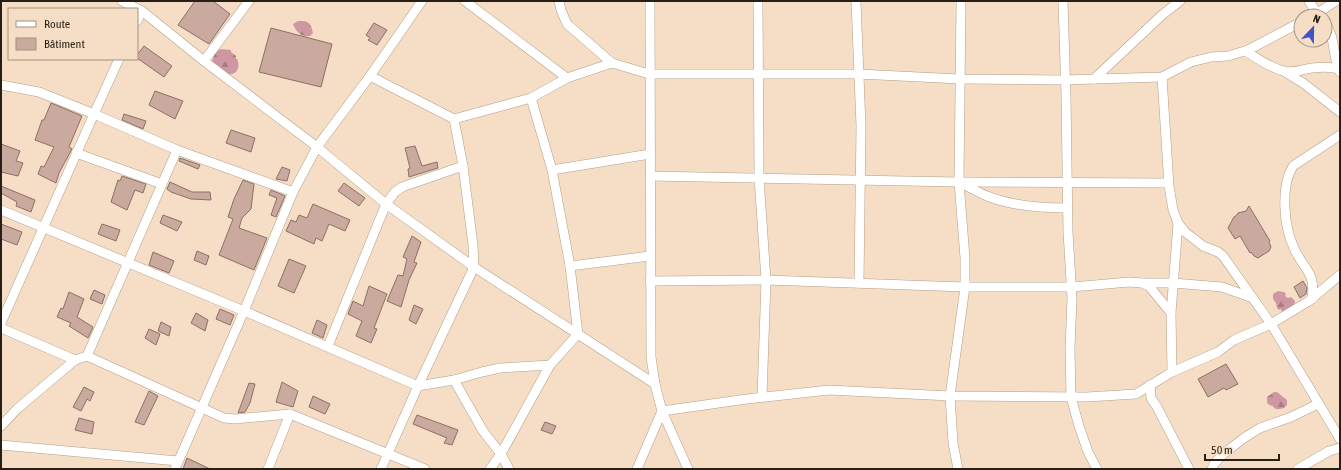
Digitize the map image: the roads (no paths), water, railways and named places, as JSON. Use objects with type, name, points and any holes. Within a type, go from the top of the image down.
[{"type":"street","points":[[122,1],[136,8]]},
{"type":"street","points":[[204,61],[249,1]]},
{"type":"street","points":[[1,445],[177,465],[244,311],[293,192],[317,147],[370,76],[422,1]]},
{"type":"street","points":[[465,1],[567,78]]},
{"type":"street","points":[[560,1],[561,10],[567,24],[612,64],[649,74],[858,74],[960,79],[1066,80],[1162,77],[1191,62],[1210,57],[1228,56],[1245,51],[1293,26]]},
{"type":"street","points":[[758,1],[759,178],[766,280],[762,397]]},
{"type":"street","points":[[856,1],[861,126],[860,283]]},
{"type":"street","points":[[958,469],[953,443],[950,396],[965,287],[965,258],[959,182],[961,1]]},
{"type":"street","points":[[1063,1],[1066,80],[1067,208],[1072,287],[1070,349],[1071,396],[1088,452],[1098,469]]},
{"type":"street","points":[[1094,79],[1162,15],[1180,1]]},
{"type":"street","points":[[1326,8],[1336,1]]},
{"type":"street","points":[[648,2],[651,357],[655,384],[662,411],[688,469]]},
{"type":"street","points":[[138,9],[317,147],[386,204],[474,267],[655,384]]},
{"type":"street","points":[[138,18],[142,11]]},
{"type":"street","points":[[1285,72],[1311,68],[1340,70],[1333,39]]},
{"type":"street","points":[[1245,51],[1303,83],[1340,112]]},
{"type":"street","points":[[1,323],[42,228],[119,60]]},
{"type":"street","points":[[370,76],[454,119],[531,98],[567,78],[612,64]]},
{"type":"street","points":[[1162,77],[1168,183],[1173,210],[1178,223],[1185,232],[1203,246],[1218,252],[1223,256],[1271,324],[1340,439]]},
{"type":"street","points":[[1,85],[39,92],[177,150],[293,192]]},
{"type":"street","points":[[490,469],[501,454],[550,365],[578,334],[570,266],[552,170],[531,98]]},
{"type":"street","points":[[381,469],[474,267],[473,245],[463,166],[454,119]]},
{"type":"street","points":[[1312,299],[1313,283],[1311,276],[1294,249],[1287,226],[1285,195],[1287,183],[1293,166],[1340,135]]},
{"type":"street","points":[[87,356],[177,150]]},
{"type":"street","points":[[76,153],[162,184]]},
{"type":"street","points":[[552,170],[650,154]]},
{"type":"street","points":[[328,346],[386,204],[395,192],[402,188],[463,166]]},
{"type":"street","points":[[650,176],[959,182],[1168,183]]},
{"type":"street","points":[[959,182],[987,196],[1004,201],[1036,208],[1067,208]]},
{"type":"street","points":[[1,210],[328,346],[418,386],[454,380],[500,368],[550,365]]},
{"type":"street","points":[[1172,372],[1171,313],[1178,223]]},
{"type":"street","points":[[570,266],[650,256]]},
{"type":"street","points":[[662,411],[762,397],[829,390],[950,396],[1087,397],[1136,394],[1172,372],[1218,352],[1234,340],[1271,324],[1312,299],[1340,275]]},
{"type":"street","points":[[650,281],[766,280],[965,287],[1072,287],[1129,282],[1174,283],[1222,287],[1253,298]]},
{"type":"street","points":[[1142,283],[1149,286],[1171,313]]},
{"type":"street","points":[[1,328],[75,360]]},
{"type":"street","points":[[1,426],[17,409],[75,360],[87,356],[202,408],[230,419],[290,414],[425,469]]},
{"type":"street","points":[[454,380],[483,431],[501,454],[509,469]]},
{"type":"street","points":[[1150,385],[1151,398],[1190,469]]},
{"type":"street","points":[[1212,469],[1214,464],[1222,455],[1260,428],[1291,417],[1318,404]]},
{"type":"street","points":[[637,469],[662,411]]},
{"type":"street","points":[[268,469],[290,414]]},
{"type":"street","points":[[1329,452],[1335,431]]},
{"type":"street","points":[[1298,469],[1329,452],[1340,448]]}]
